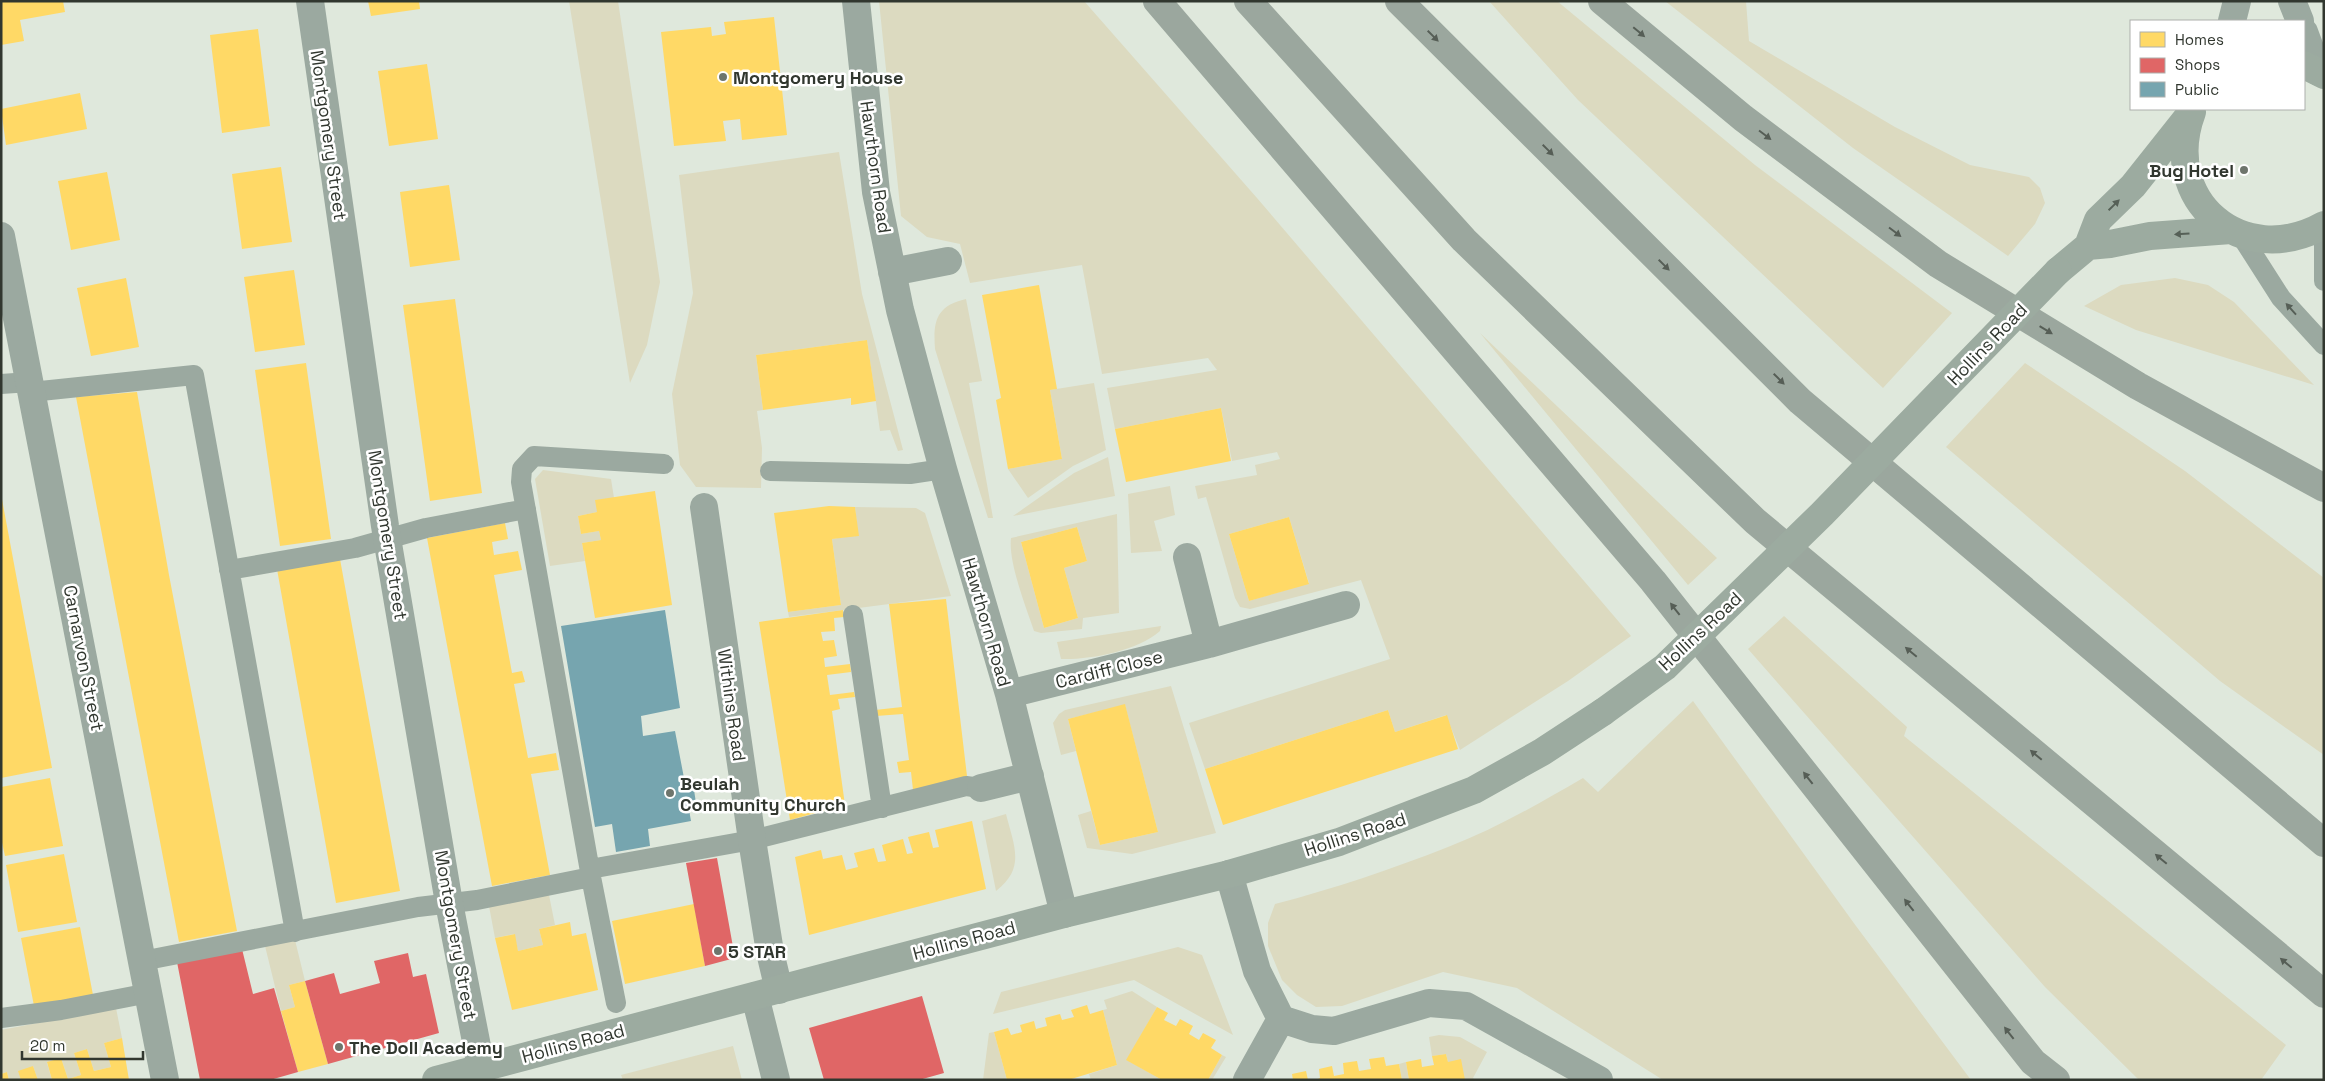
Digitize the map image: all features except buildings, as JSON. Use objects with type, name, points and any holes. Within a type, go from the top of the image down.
[{"type":"highway","points":[[1157,1],[1653,581],[2036,1071],[2056,1080]]},
{"type":"highway","points":[[1248,1],[1464,240],[1755,521],[2324,994]]},
{"type":"highway","points":[[1399,1],[1800,401],[2324,843]]},
{"type":"highway","points":[[1602,1],[1742,118],[1938,264],[2138,386],[2324,488]]},
{"type":"main road","name":"Hollins Road","points":[[2193,110],[2185,130],[2183,150],[2189,181],[2196,196],[2217,221],[2236,232],[2264,240],[2289,239],[2309,233],[2324,225]]},
{"type":"main road","name":"Hollins Road","points":[[436,1080],[1064,914],[1229,874],[1339,842],[1474,790],[1542,752],[1603,712],[1665,667],[1822,514],[2058,271],[2088,246],[2098,220],[2133,186],[2193,110]]},
{"type":"main road","name":"Hollins Road","points":[[2088,246],[2110,244],[2150,236],[2236,232]]},
{"type":"street","name":"Montgomery Street","points":[[310,1],[387,538],[449,903],[481,1067]]},
{"type":"street","name":"Hawthorn Road","points":[[856,1],[876,192],[900,310],[943,469],[1008,694],[1064,914]]},
{"type":"street","points":[[2232,20],[2237,1]]},
{"type":"street","points":[[2292,1],[2300,20]]},
{"type":"street","points":[[2305,35],[2316,71]]},
{"type":"street","name":"Carnarvon Street","points":[[1,236],[166,1080]]},
{"type":"street","points":[[892,272],[948,261]]},
{"type":"street","name":"Withins Road","points":[[704,507],[770,952],[767,993],[776,1080]]},
{"type":"street","points":[[1188,557],[1209,644]]},
{"type":"street","name":"Cardiff Close","points":[[1008,694],[1209,644],[1346,605]]},
{"type":"street","points":[[981,788],[1030,776]]},
{"type":"street","points":[[1229,874],[1257,971],[1280,1019],[1312,1029],[1334,1031],[1430,1003],[1466,1006],[1599,1080]]},
{"type":"street","points":[[1247,1080],[1280,1019]]},
{"type":"lane","points":[[2236,232],[2281,298],[2324,345]]},
{"type":"lane","points":[[2324,240],[2324,281]]},
{"type":"lane","points":[[1,384],[31,387],[194,376],[295,932]]},
{"type":"lane","points":[[616,1003],[590,873],[521,482],[522,469],[534,456],[664,464]]},
{"type":"lane","points":[[770,471],[910,474],[943,469]]},
{"type":"lane","points":[[229,570],[355,548],[426,528],[526,509]]},
{"type":"lane","points":[[853,615],[882,808]]},
{"type":"lane","points":[[142,961],[449,903],[477,900],[590,873],[752,840],[966,786],[981,788]]},
{"type":"lane","points":[[1,1018],[61,1010],[149,993]]},
{"type":"shaded area","points":[[569,1],[618,1],[660,282],[647,345],[630,383]]},
{"type":"shaded area","points":[[879,1],[1084,1],[1257,198],[1631,636],[1568,681],[1460,750],[1446,715],[1395,732],[1388,710],[1205,769],[1189,723],[1390,659],[1361,580],[1250,609],[1240,607],[1235,598],[1206,497],[1198,499],[1195,486],[1257,475],[1255,465],[1280,459],[1277,452],[1232,461],[1221,408],[1115,429],[1107,388],[1217,370],[1208,358],[1102,374],[1082,265],[970,283],[960,244],[927,237],[901,216]],"holes":[[[1289,517],[1309,583],[1249,601],[1229,534]]]},
{"type":"shaded area","points":[[1489,1],[1557,1],[1755,165],[1952,313],[1883,388],[1578,100]]},
{"type":"shaded area","points":[[1665,1],[1746,1],[1749,41],[1895,127],[1970,165],[2029,177],[2040,188],[2045,203],[2035,224],[2008,256],[1853,148]]},
{"type":"shaded area","points":[[839,152],[862,294],[903,450],[898,451],[890,430],[880,431],[867,340],[756,355],[763,410],[757,411],[762,448],[761,488],[696,487],[680,465],[672,394],[693,293],[679,175]]},
{"type":"shaded area","points":[[2175,278],[2208,285],[2234,302],[2314,385],[2136,330],[2084,306],[2121,285]]},
{"type":"shaded area","points":[[966,299],[982,381],[969,383],[993,518],[988,518],[935,349],[935,330],[938,316],[948,306]]},
{"type":"shaded area","points":[[1480,333],[1717,558],[1688,585]]},
{"type":"shaded area","points":[[2025,363],[2185,471],[2324,578],[2324,755],[2220,681],[1946,447]]},
{"type":"shaded area","points":[[1094,383],[1106,450],[1073,466],[1028,498],[1008,469],[1062,459],[1050,390]]},
{"type":"shaded area","points":[[1108,457],[1115,496],[1013,516],[1074,473]]},
{"type":"shaded area","points":[[543,470],[611,479],[614,498],[597,512],[578,516],[581,534],[599,531],[601,540],[582,543],[585,561],[550,566],[535,479]]},
{"type":"shaded area","points":[[1170,486],[1175,515],[1154,521],[1162,551],[1131,553],[1128,494]]},
{"type":"shaded area","points":[[855,507],[916,508],[925,513],[951,596],[789,617],[788,612],[841,605],[832,539],[858,535]]},
{"type":"shaded area","points":[[1117,514],[1119,613],[1083,618],[1082,629],[1041,633],[1034,631],[1015,572],[1011,538]],"holes":[[[1077,527],[1087,561],[1064,568],[1078,618],[1044,628],[1021,542]]]},
{"type":"shaded area","points":[[1784,616],[1907,727],[1904,736],[2286,1045],[2261,1080],[2139,1080],[2045,987],[1748,649]]},
{"type":"shaded area","points":[[1161,626],[1160,631],[1150,638],[1126,649],[1099,656],[1061,659],[1057,642]]},
{"type":"shaded area","points":[[1171,686],[1216,833],[1132,854],[1087,848],[1078,815],[1091,811],[1100,845],[1158,832],[1125,705],[1068,719],[1076,751],[1061,755],[1053,723],[1059,714],[1065,710]]},
{"type":"shaded area","points":[[1693,701],[1856,926],[1971,1080],[1663,1080],[1517,988],[1443,972],[1342,1006],[1316,1007],[1297,995],[1282,980],[1268,946],[1268,923],[1275,904],[1362,878],[1466,840],[1517,815],[1583,778],[1598,792]]},
{"type":"shaded area","points":[[1006,814],[1014,846],[1014,865],[1011,874],[996,891],[982,821]]},
{"type":"shaded area","points":[[549,895],[555,925],[539,929],[543,945],[518,951],[514,934],[495,938],[489,906]]},
{"type":"shaded area","points":[[295,940],[305,981],[289,985],[295,1007],[281,1011],[265,946]]},
{"type":"shaded area","points":[[1178,947],[1202,955],[1233,1035],[1134,980],[993,1014],[1001,992]]},
{"type":"shaded area","points":[[1132,991],[1157,1007],[1127,1060],[1162,1080],[1091,1080],[1089,1074],[1117,1065],[1103,1010],[1107,1009],[1104,1000]]},
{"type":"shaded area","points":[[116,1008],[122,1038],[104,1043],[111,1067],[94,1071],[87,1049],[74,1053],[81,1075],[68,1079],[61,1058],[47,1063],[52,1080],[38,1080],[33,1066],[21,1080],[9,1080],[7,1072],[1,1074],[1,1030]]},
{"type":"shaded area","points":[[994,1032],[1007,1080],[983,1080],[989,1033]]},
{"type":"shaded area","points":[[1439,1035],[1460,1037],[1487,1052],[1473,1078],[1475,1080],[1465,1080],[1448,1062],[1446,1054],[1432,1056],[1429,1037]]},
{"type":"shaded area","points":[[733,1046],[742,1080],[623,1080],[621,1075]]},
{"type":"shaded area","points":[[1222,1055],[1226,1057],[1212,1080],[1208,1080]]},
{"type":"shaded area","points":[[1406,1062],[1409,1080],[1402,1080],[1399,1064]]},
{"type":"place","name":"Montgomery House","points":[[723,77]]},
{"type":"place","name":"Bug Hotel","points":[[2244,170]]},
{"type":"place","name":"Beulah Community Church","points":[[670,793]]},
{"type":"place","name":"5 STAR","points":[[718,951]]},
{"type":"place","name":"The Doll Academy","points":[[339,1047]]}]
